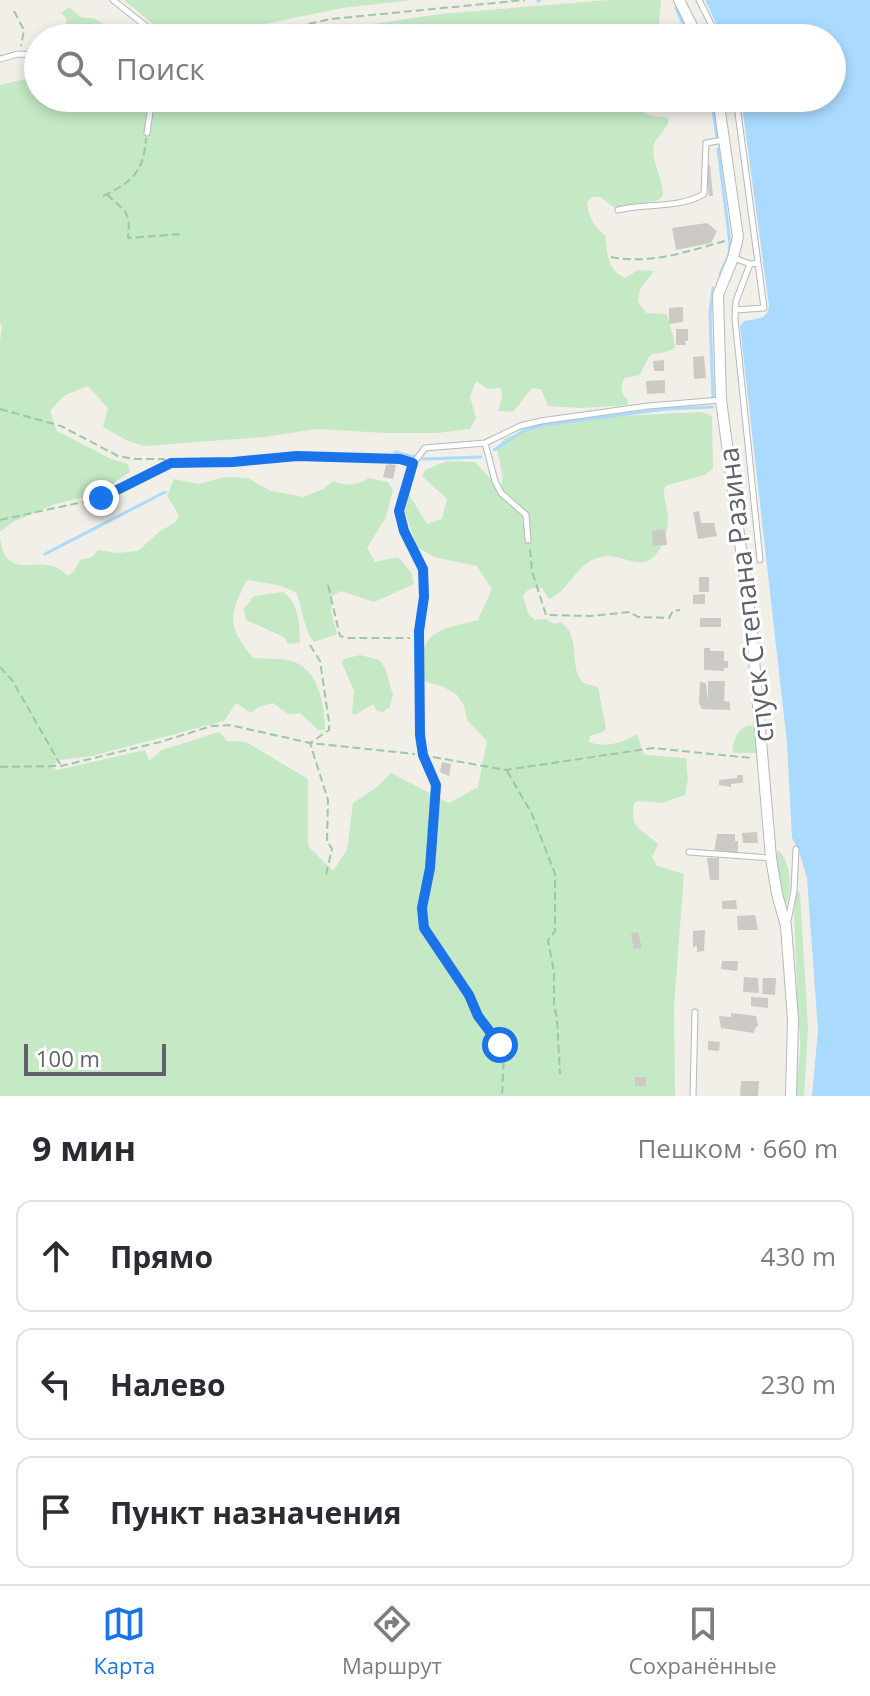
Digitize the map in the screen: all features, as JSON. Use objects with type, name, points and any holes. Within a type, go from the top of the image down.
[{"type":"street","points":[[679,0],[691,24]]},
{"type":"street","name":"спуск Степана Разина","points":[[720,112],[738,237],[718,295],[721,400],[751,624],[771,858],[786,926],[793,1020],[791,1096]]},
{"type":"lane","points":[[113,0],[143,24]]},
{"type":"lane","points":[[699,0],[711,24]]},
{"type":"lane","points":[[0,59],[24,54]]},
{"type":"lane","points":[[147,133],[150,112]]},
{"type":"lane","points":[[735,310],[764,308],[738,112]]},
{"type":"lane","points":[[618,210],[684,201],[704,194],[706,143],[725,139]]},
{"type":"lane","points":[[733,258],[750,264],[758,263]]},
{"type":"lane","points":[[750,264],[735,310],[760,560]]},
{"type":"lane","points":[[478,1016],[469,995],[424,928],[422,908],[430,868],[436,785],[423,755],[419,638],[424,597],[423,569],[404,531],[399,511],[413,463],[425,448],[485,443],[520,426],[541,421],[648,406],[721,400]]},
{"type":"lane","points":[[485,443],[501,493],[526,515],[528,540]]},
{"type":"lane","points":[[786,926],[794,891],[796,849]]},
{"type":"lane","points":[[689,852],[771,858]]},
{"type":"lane","points":[[693,1096],[695,1012]]},
{"type":"path","points":[[308,24],[331,19],[525,0]]},
{"type":"path","points":[[14,11],[24,30],[24,40],[18,54]]},
{"type":"path","points":[[103,196],[136,175],[145,157],[147,133]]},
{"type":"path","points":[[107,194],[126,211],[128,238],[182,234]]},
{"type":"path","points":[[611,257],[652,259],[738,237]]},
{"type":"path","points":[[0,409],[61,426],[118,456],[163,459],[171,463]]},
{"type":"path","points":[[0,520],[101,498],[171,463],[311,456],[400,459],[413,463]]},
{"type":"path","points":[[528,540],[532,571],[546,615],[590,616],[630,612],[638,617],[669,618],[673,611],[680,610]]},
{"type":"path","points":[[328,585],[340,636],[419,638]]},
{"type":"path","points":[[310,645],[320,661],[330,726],[310,743]]},
{"type":"path","points":[[0,667],[12,680],[61,766]]},
{"type":"path","points":[[0,767],[61,766],[212,726],[230,725],[310,743],[423,755],[506,770],[653,748],[764,759]]},
{"type":"path","points":[[310,743],[328,800],[327,841],[332,849],[326,875]]},
{"type":"path","points":[[506,770],[532,814],[555,874],[555,931],[548,940],[554,972],[560,1074]]},
{"type":"path","points":[[478,1016],[504,1054],[502,1096]]},
{"type":"green space","points":[[124,0],[412,0],[342,8],[265,24],[153,24]]},
{"type":"green space","points":[[609,0],[661,0],[659,24],[374,24],[440,14]]},
{"type":"green space","points":[[69,7],[82,18],[93,18],[104,24],[66,24],[67,19],[61,13]]},
{"type":"green space","points":[[24,79],[24,112],[644,112],[667,117],[667,126],[653,148],[663,195],[659,200],[615,208],[600,197],[592,197],[587,202],[590,216],[605,235],[614,270],[625,278],[638,270],[654,271],[640,289],[638,302],[646,313],[667,314],[675,348],[651,355],[640,375],[625,378],[622,389],[628,399],[627,405],[582,408],[548,406],[541,389],[532,388],[513,412],[498,411],[501,388],[488,389],[476,381],[470,397],[476,418],[470,429],[437,433],[317,429],[264,437],[144,446],[103,427],[108,408],[88,386],[65,395],[50,411],[57,431],[111,459],[128,464],[130,472],[97,494],[55,504],[13,522],[0,532],[0,85]]},
{"type":"green space","points":[[701,412],[712,416],[713,469],[704,475],[665,486],[667,529],[655,556],[644,562],[601,557],[585,565],[549,599],[542,588],[530,589],[523,597],[529,615],[535,620],[546,619],[554,624],[561,622],[567,628],[580,679],[598,687],[606,729],[590,736],[589,742],[614,744],[637,734],[644,755],[686,758],[688,779],[685,795],[662,803],[637,801],[633,812],[638,828],[658,844],[652,857],[657,866],[684,874],[674,1006],[675,1096],[0,1096],[0,540],[3,552],[16,564],[50,566],[68,576],[80,560],[92,557],[98,550],[117,553],[138,551],[176,522],[179,515],[167,496],[174,479],[198,484],[225,477],[248,478],[271,491],[303,497],[333,481],[351,484],[369,478],[388,482],[393,490],[386,517],[367,548],[375,562],[398,557],[411,572],[414,584],[374,602],[341,591],[332,596],[331,611],[337,634],[314,642],[307,630],[296,592],[278,585],[247,580],[236,603],[235,629],[253,658],[291,661],[308,671],[322,699],[325,730],[318,730],[300,713],[288,714],[273,703],[258,707],[251,713],[236,703],[224,721],[92,756],[58,760],[53,768],[57,770],[145,750],[149,761],[162,750],[219,732],[227,741],[246,742],[308,779],[308,846],[333,871],[347,850],[353,803],[391,773],[449,803],[478,787],[487,741],[467,720],[464,705],[457,695],[444,687],[423,681],[421,662],[427,642],[433,636],[449,627],[478,620],[492,589],[477,566],[434,557],[417,547],[405,512],[408,493],[427,524],[442,519],[447,499],[422,476],[425,470],[447,461],[475,462],[500,489],[503,478],[497,449],[505,438],[547,425],[603,417]]},
{"type":"green space","points":[[283,592],[295,608],[300,643],[288,644],[284,637],[246,620],[244,609],[254,596]]},
{"type":"green space","points":[[360,655],[379,660],[385,668],[393,695],[390,707],[383,712],[377,711],[373,704],[355,715],[352,713],[354,691],[342,663],[344,659]]},
{"type":"green space","points":[[750,725],[755,728],[757,753],[735,753],[732,750],[737,734]]},
{"type":"green space","points":[[779,851],[786,862],[789,876],[787,903],[783,901],[774,855]]},
{"type":"green space","points":[[797,890],[800,893],[808,1028],[804,1096],[796,1096],[800,1040],[794,909]]},
{"type":"water","points":[[705,0],[870,0],[870,1096],[812,1096],[818,1030],[807,878],[792,838],[787,743],[740,326],[744,321],[764,316],[769,306],[743,112],[846,112],[846,24],[716,24]]},
{"type":"building","points":[[706,165],[710,165],[713,196],[709,196]]},
{"type":"building","points":[[707,223],[717,231],[711,243],[676,250],[672,228]]},
{"type":"building","points":[[683,307],[683,322],[669,324],[669,308]]},
{"type":"building","points":[[676,329],[688,329],[686,345],[676,345]]},
{"type":"building","points":[[704,356],[706,378],[694,379],[693,357]]},
{"type":"building","points":[[664,360],[664,371],[654,371],[653,361]]},
{"type":"building","points":[[665,380],[665,393],[647,394],[646,381]]},
{"type":"building","points":[[386,465],[396,465],[393,479],[383,477]]},
{"type":"building","points":[[699,511],[701,523],[714,523],[717,536],[698,539],[693,512]]},
{"type":"building","points":[[665,529],[667,545],[653,546],[652,531]]},
{"type":"building","points":[[699,577],[709,577],[709,592],[699,592]]},
{"type":"building","points":[[705,594],[705,604],[693,604],[693,595]]},
{"type":"building","points":[[700,618],[721,618],[721,627],[700,627]]},
{"type":"building","points":[[704,648],[724,651],[728,668],[724,671],[704,670]]},
{"type":"building","points":[[708,681],[725,681],[724,701],[730,702],[730,710],[702,709],[699,703],[700,682],[706,683],[708,702]]},
{"type":"building","points":[[442,762],[451,764],[449,776],[440,772]]},
{"type":"building","points":[[737,775],[743,775],[743,783],[731,784],[731,787],[719,785],[719,780],[737,778]]},
{"type":"building","points":[[757,832],[758,843],[743,843],[742,833]]},
{"type":"building","points":[[717,834],[735,834],[738,854],[714,853]]},
{"type":"building","points":[[707,858],[719,858],[719,880],[710,880]]},
{"type":"building","points":[[736,900],[737,909],[722,909],[722,901]]},
{"type":"building","points":[[755,915],[758,930],[738,930],[737,916]]},
{"type":"building","points":[[705,930],[704,951],[697,952],[697,946],[693,947],[693,931]]},
{"type":"building","points":[[638,932],[642,948],[634,949],[631,933]]},
{"type":"building","points":[[722,961],[738,961],[737,971],[721,969]]},
{"type":"building","points":[[744,977],[758,978],[759,993],[743,992]]},
{"type":"building","points":[[763,978],[776,978],[775,995],[762,994]]},
{"type":"building","points":[[751,997],[768,998],[768,1008],[751,1006]]},
{"type":"building","points":[[731,1013],[756,1016],[758,1026],[754,1033],[721,1028],[719,1016],[731,1017]]},
{"type":"building","points":[[708,1041],[720,1042],[719,1051],[708,1050]]},
{"type":"building","points":[[635,1077],[646,1077],[646,1086],[635,1086]]},
{"type":"building","points":[[741,1081],[759,1081],[758,1096],[740,1096]]},
{"type":"waterway","points":[[676,8],[683,24]]},
{"type":"waterway","points":[[713,112],[717,137]]},
{"type":"waterway","points":[[718,149],[730,243],[729,255],[720,274]]},
{"type":"waterway","points":[[713,288],[710,314],[713,398]]},
{"type":"waterway","points":[[494,450],[523,431],[543,425],[666,409],[713,407]]},
{"type":"waterway","points":[[395,452],[415,457]]},
{"type":"waterway","points":[[423,459],[481,457]]},
{"type":"waterway","points":[[45,554],[165,492]]},
{"type":"route","points":[[101,498],[171,463],[325,456],[400,459],[413,463],[399,511],[404,531],[423,569],[424,597],[419,631],[420,735],[423,755],[436,785],[430,868],[422,908],[424,928],[469,995],[478,1016],[500,1045]]}]
